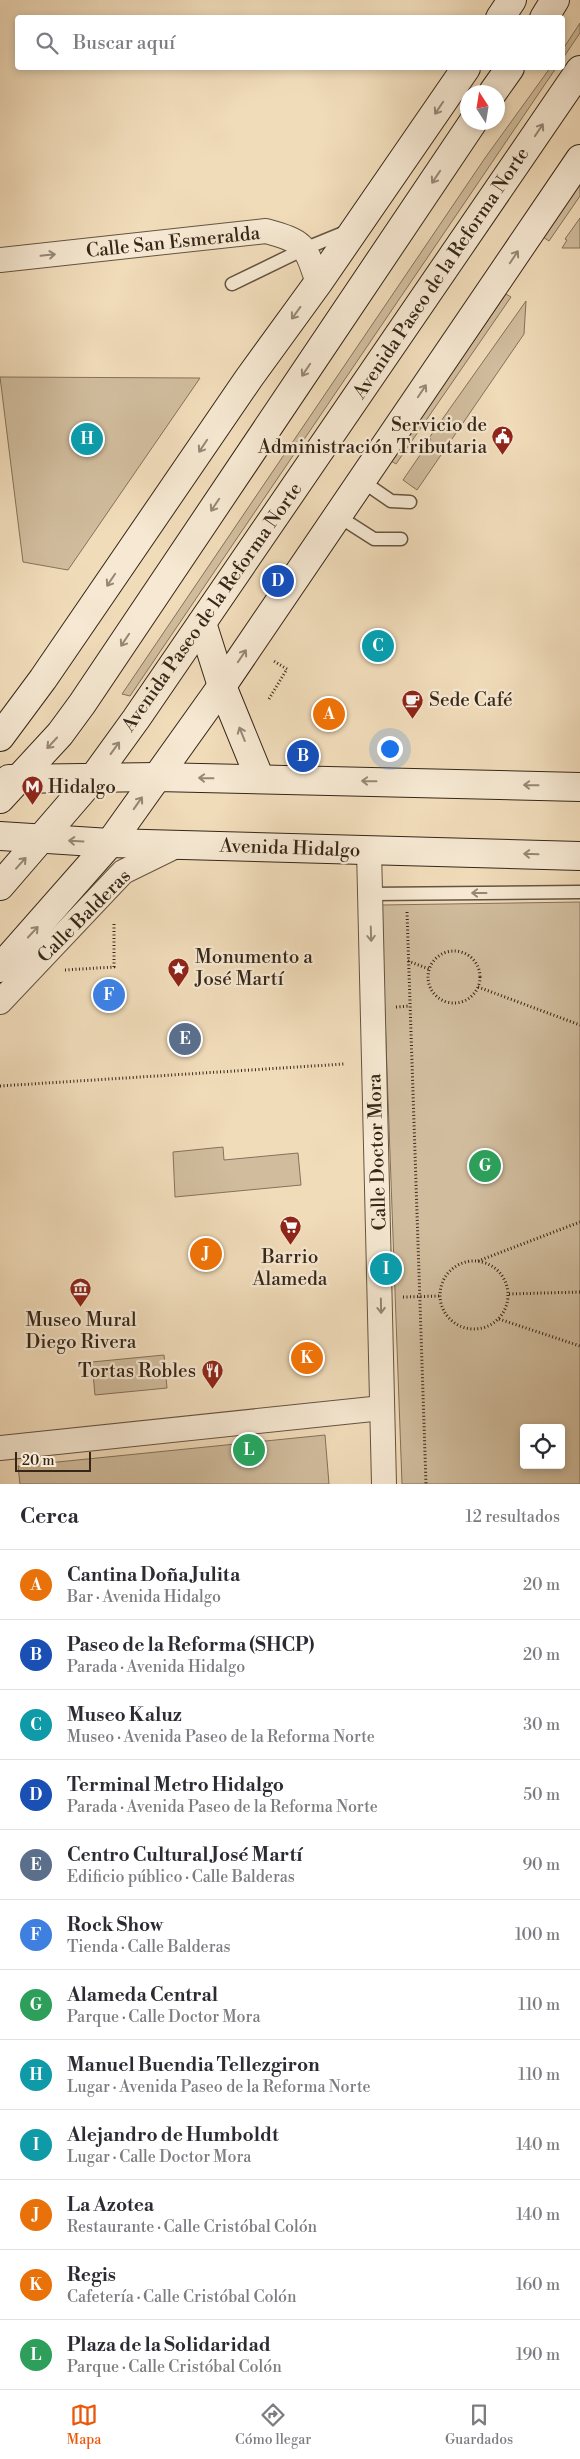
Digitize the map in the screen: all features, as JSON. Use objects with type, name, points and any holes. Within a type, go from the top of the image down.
[{"type":"main road","points":[[502,15],[512,0]]},
{"type":"main road","points":[[546,15],[555,0]]},
{"type":"main road","points":[[0,737],[70,640],[249,378],[318,283],[465,70]]},
{"type":"main road","points":[[498,85],[509,70]]},
{"type":"main road","name":"Avenida Paseo de la Reforma Norte","points":[[0,886],[94,777],[202,623],[580,70]]},
{"type":"main road","points":[[0,799],[10,779],[60,734],[82,704],[468,130]]},
{"type":"main road","points":[[0,968],[110,843],[222,686],[580,159]]},
{"type":"main road","points":[[202,623],[222,686],[260,779]]},
{"type":"main road","points":[[10,779],[157,777],[580,786]]},
{"type":"main road","name":"Avenida Hidalgo","points":[[0,836],[110,843],[580,856]]},
{"type":"street","name":"Calle San Esmeralda","points":[[0,260],[266,231],[296,240],[304,249]]},
{"type":"street","points":[[304,249],[318,283]]},
{"type":"street","name":"Calle Balderas","points":[[0,1002],[123,872],[178,845]]},
{"type":"street","name":"Calle Doctor Mora","points":[[369,850],[384,1484]]},
{"type":"street","points":[[0,1448],[382,1408]]},
{"type":"lane","points":[[232,284],[304,249],[356,228]]},
{"type":"lane","points":[[362,481],[391,500],[410,502]]},
{"type":"lane","points":[[338,516],[374,539],[401,539]]},
{"type":"lane","points":[[370,894],[580,892]]},
{"type":"path","points":[[268,699],[287,669],[272,660]]},
{"type":"path","points":[[406,912],[426,1484]]},
{"type":"path","points":[[60,970],[114,967],[114,922]]},
{"type":"path","points":[[458,952],[465,954],[476,963],[479,970],[478,987],[472,996],[460,1003],[446,1002],[434,995],[428,975],[429,969],[433,962],[444,953],[458,952]]},
{"type":"path","points":[[408,961],[429,969]]},
{"type":"path","points":[[478,987],[580,1025]]},
{"type":"path","points":[[394,1007],[410,1006]]},
{"type":"path","points":[[0,1086],[344,1064]]},
{"type":"path","points":[[478,1261],[580,1222]]},
{"type":"path","points":[[468,1261],[487,1263],[503,1276],[509,1294],[508,1303],[499,1319],[482,1328],[462,1327],[446,1315],[440,1296],[441,1286],[450,1270],[468,1261]]},
{"type":"path","points":[[509,1294],[580,1292]]},
{"type":"path","points":[[381,1298],[440,1296]]},
{"type":"path","points":[[499,1319],[580,1346]]},
{"type":"shaded area","points":[[580,23],[580,33],[565,55],[565,46]]},
{"type":"shaded area","points":[[549,70],[555,70],[130,696],[122,694],[485,158]]},
{"type":"shaded area","points":[[580,183],[580,196],[549,241],[543,237]]},
{"type":"shaded area","points":[[580,218],[580,248],[562,248],[567,240],[565,239]]},
{"type":"shaded area","points":[[506,294],[511,297],[396,464],[391,461]]},
{"type":"shaded area","points":[[526,301],[524,334],[417,490],[403,480],[431,439],[429,438]]},
{"type":"shaded area","points":[[0,377],[200,378],[68,570],[23,562]]},
{"type":"shaded area","points":[[580,902],[580,1484],[402,1484],[381,905]]},
{"type":"shaded area","points":[[223,1147],[224,1160],[298,1153],[301,1185],[175,1197],[173,1152]]},
{"type":"shaded area","points":[[164,1355],[167,1388],[95,1395],[92,1362]]},
{"type":"shaded area","points":[[325,1435],[329,1484],[20,1484],[18,1466]]},
{"type":"place","name":"Manuel Buendia Tellezgiron","points":[[87,439]]},
{"type":"place","name":"Servicio de Administración Tributaria","points":[[503,455]]},
{"type":"place","name":"Terminal Metro Hidalgo","points":[[278,581]]},
{"type":"place","name":"Museo Kaluz","points":[[378,646]]},
{"type":"place","name":"Cantina Doña Julita","points":[[329,714]]},
{"type":"place","name":"Sede Café","points":[[413,719]]},
{"type":"place","name":"Paseo de la Reforma (SHCP)","points":[[303,756]]},
{"type":"place","name":"Hidalgo","points":[[32,806]]},
{"type":"place","name":"Monumento a José Martí","points":[[179,987]]},
{"type":"place","name":"Rock Show","points":[[109,995]]},
{"type":"place","name":"Centro Cultural José Martí","points":[[185,1039]]},
{"type":"place","name":"Alameda Central","points":[[485,1166]]},
{"type":"place","name":"Barrio Alameda","points":[[290,1245]]},
{"type":"place","name":"La Azotea","points":[[206,1254]]},
{"type":"place","name":"Alejandro de Humboldt","points":[[386,1269]]},
{"type":"place","name":"Museo Mural Diego Rivera","points":[[81,1308]]},
{"type":"place","name":"Regis","points":[[307,1358]]},
{"type":"place","name":"Tortas Robles","points":[[212,1390]]},
{"type":"place","name":"Plaza de la Solidaridad","points":[[249,1450]]}]
